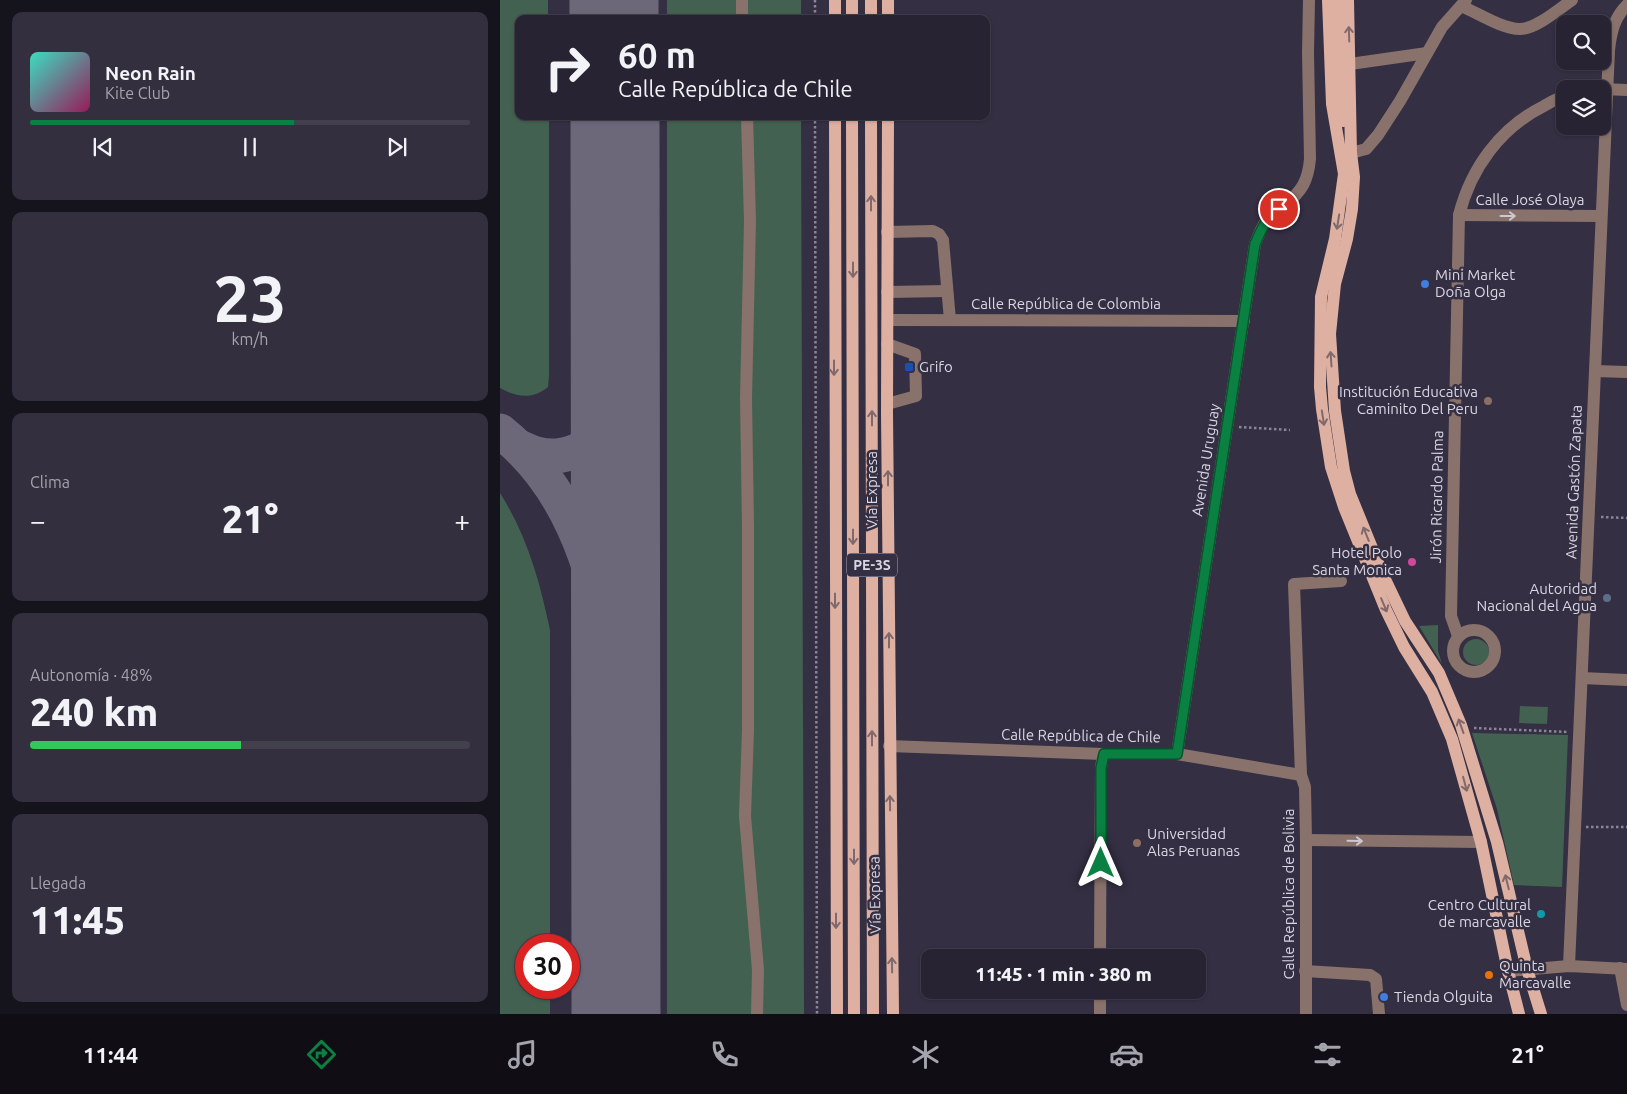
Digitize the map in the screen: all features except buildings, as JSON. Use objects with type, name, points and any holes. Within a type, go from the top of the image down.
[{"type":"main road","points":[[835,0],[835,15]]},
{"type":"main road","points":[[852,0],[852,15]]},
{"type":"main road","points":[[871,0],[871,15]]},
{"type":"main road","points":[[888,0],[888,15]]},
{"type":"main road","points":[[1328,0],[1333,28],[1341,108],[1351,153],[1354,178],[1348,239],[1335,284],[1330,334],[1335,411],[1344,471],[1350,494],[1383,575],[1405,620],[1439,673],[1461,725],[1496,842],[1527,969],[1541,1014]]},
{"type":"main road","points":[[1337,0],[1333,28],[1332,104],[1344,174],[1335,238],[1321,297],[1320,387],[1331,467],[1344,507],[1386,610],[1404,647],[1432,692],[1452,739],[1481,842],[1519,1014]]},
{"type":"main road","points":[[1348,0],[1351,153]]},
{"type":"main road","name":"PE-3S","points":[[835,120],[834,414],[837,1014]]},
{"type":"main road","name":"Vía Expresa","points":[[852,120],[854,1014]]},
{"type":"main road","name":"Vía Expresa","points":[[871,120],[873,1014]]},
{"type":"main road","name":"Vía Expresa","points":[[888,120],[887,408],[893,1014]]},
{"type":"main road","points":[[834,273],[853,231]]},
{"type":"main road","points":[[871,231],[887,272]]},
{"type":"main road","points":[[872,460],[887,408]]},
{"type":"main road","points":[[834,414],[853,462]]},
{"type":"street","points":[[742,0],[742,15]]},
{"type":"street","name":"Avenida Uruguay","points":[[1177,754],[1255,244],[1270,215],[1302,188],[1309,177],[1309,0]]},
{"type":"street","points":[[1351,153],[1366,149],[1378,135],[1400,101],[1442,27],[1464,3],[1507,26],[1522,29],[1541,21],[1572,0]]},
{"type":"street","name":"Avenida Gastón Zapata","points":[[1606,80],[1611,31],[1618,13],[1627,5]]},
{"type":"street","points":[[1350,64],[1427,53]]},
{"type":"street","points":[[1611,89],[1627,90]]},
{"type":"street","name":"Jirón Ricardo Palma","points":[[1458,636],[1451,616],[1459,216],[1464,196],[1478,166],[1496,142],[1525,115],[1556,100]]},
{"type":"street","points":[[747,120],[750,221],[746,398],[748,730],[744,816],[758,970],[757,1014]]},
{"type":"street","name":"Avenida Gastón Zapata","points":[[1570,966],[1604,135]]},
{"type":"street","name":"Calle José Olaya","points":[[1459,216],[1601,216]]},
{"type":"street","points":[[887,232],[933,231],[939,234],[943,240],[950,320]]},
{"type":"street","points":[[887,292],[946,291]]},
{"type":"street","name":"Calle República de Colombia","points":[[888,320],[1244,321]]},
{"type":"street","points":[[887,344],[915,354],[916,396],[887,408]]},
{"type":"street","points":[[1595,371],[1627,372]]},
{"type":"street","name":"Calle República de Bolivia","points":[[1306,1014],[1305,787],[1301,775],[1294,584],[1341,581]]},
{"type":"street","points":[[1582,678],[1627,680]]},
{"type":"street","name":"Calle República de Chile","points":[[890,746],[1104,754],[1177,754],[1301,775]]},
{"type":"street","points":[[1100,949],[1101,768],[1104,754]]},
{"type":"street","points":[[1306,840],[1481,842]]},
{"type":"street","points":[[1508,971],[1570,966],[1623,968],[1627,1005]]},
{"type":"street","points":[[1305,971],[1370,975],[1376,979],[1379,1014]]},
{"type":"street","points":[[1100,999],[1100,1014]]},
{"type":"path","points":[[815,0],[815,15]]},
{"type":"path","points":[[815,120],[818,1014]]},
{"type":"path","points":[[1243,427],[1290,430]]},
{"type":"path","points":[[1595,517],[1627,518]]},
{"type":"path","points":[[1467,728],[1570,732]]},
{"type":"path","points":[[1576,827],[1627,827]]},
{"type":"green space","points":[[500,0],[548,0],[548,15],[515,15],[515,120],[549,120],[548,387],[536,394],[524,396],[500,388]]},
{"type":"green space","points":[[667,0],[801,0],[801,15],[667,15]]},
{"type":"green space","points":[[667,120],[801,120],[804,1014],[667,1014]]},
{"type":"green space","points":[[500,493],[525,542],[542,594],[550,630],[550,934],[515,934],[515,999],[550,999],[550,1014],[500,1014]]},
{"type":"green space","points":[[1438,625],[1438,651],[1442,664],[1419,626]]},
{"type":"green space","points":[[1476,639],[1485,643],[1489,652],[1485,661],[1476,665],[1467,661],[1463,652],[1467,643]]},
{"type":"green space","points":[[1520,706],[1548,707],[1547,724],[1519,723]]},
{"type":"green space","points":[[1472,733],[1568,735],[1562,887],[1514,885],[1497,809]]},
{"type":"taxiway","points":[[519,447],[546,456],[575,452],[584,447],[592,442],[604,428],[610,413],[615,387]]},
{"type":"taxiway","points":[[500,431],[526,454],[563,506],[588,564],[615,660]]},
{"type":"runway","points":[[614,0],[614,15]]},
{"type":"runway","points":[[615,120],[616,1014]]},
{"type":"place","name":"Mini Market Doña Olga","points":[[1425,284]]},
{"type":"place","name":"Grifo","points":[[909,367]]},
{"type":"place","name":"Institución Educativa Caminito Del Peru","points":[[1488,401]]},
{"type":"place","name":"Hotel Polo Santa Monica","points":[[1412,562]]},
{"type":"place","name":"Autoridad Nacional del Agua","points":[[1607,598]]},
{"type":"place","name":"Universidad Alas Peruanas","points":[[1137,843]]},
{"type":"place","name":"Centro Cultural de marcavalle","points":[[1541,914]]},
{"type":"place","name":"Quinta Marcavalle","points":[[1489,975]]},
{"type":"place","name":"Tienda Olguita","points":[[1384,997]]},
{"type":"route","points":[[1101,863],[1101,768],[1104,754],[1177,754],[1255,244],[1270,215],[1279,209]]}]
